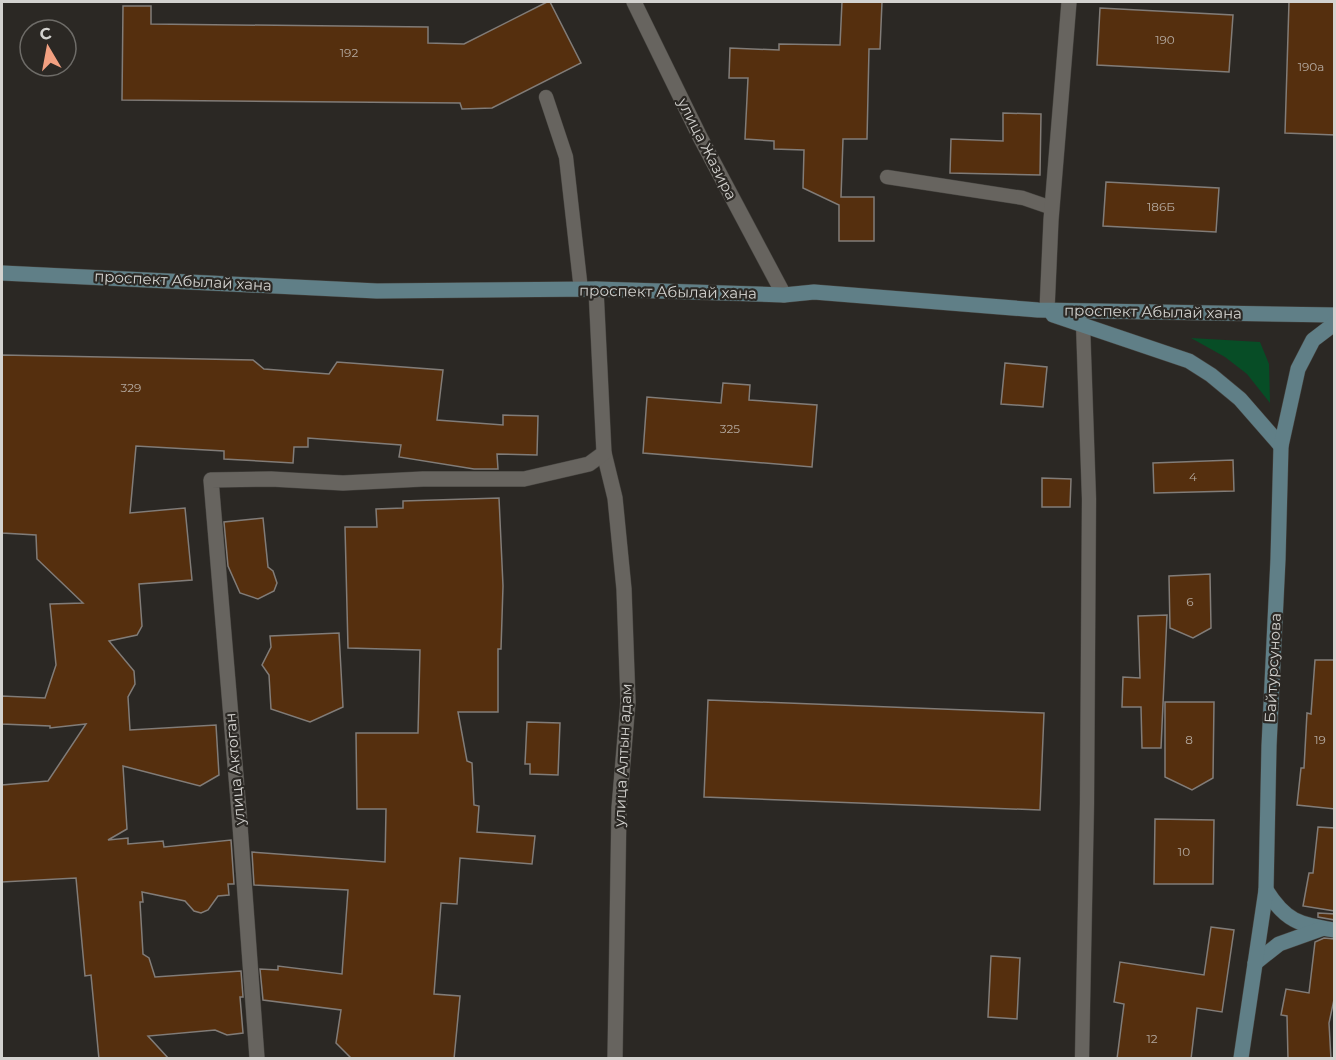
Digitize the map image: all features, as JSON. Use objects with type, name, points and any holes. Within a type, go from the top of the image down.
[{"type":"main road","name":"проспект Абылай хана","points":[[2,273],[42,273],[377,291],[588,290],[784,295],[814,292],[1043,310],[1335,315]]},
{"type":"main road","points":[[1043,310],[1189,361],[1211,375],[1240,399],[1281,447]]},
{"type":"main road","name":"Байтурсунова","points":[[1241,1059],[1266,890],[1269,746],[1281,447],[1298,369],[1313,340],[1335,324]]},
{"type":"main road","points":[[1266,890],[1277,908],[1300,924],[1329,929]]},
{"type":"main road","points":[[1255,963],[1279,944],[1329,929]]},
{"type":"street","name":"улица Жазира","points":[[634,2],[700,137],[784,295]]},
{"type":"street","points":[[1043,310],[1069,2]]},
{"type":"street","name":"улица Алтын адам","points":[[588,290],[604,453],[615,498],[623,577],[628,702],[619,808],[615,1059]]},
{"type":"street","name":"улица Актоган","points":[[256,1059],[239,812],[211,480],[271,479],[342,483],[423,479],[524,479],[589,464],[604,453]]},
{"type":"lane","points":[[546,97],[566,157],[588,290]]},
{"type":"lane","points":[[887,177],[1023,198],[1052,208]]},
{"type":"lane","points":[[1082,1059],[1089,499],[1083,324]]},
{"type":"green space","points":[[1191,338],[1260,342],[1269,364],[1270,403],[1247,374],[1225,357]]},
{"type":"building","points":[[550,2],[581,63],[492,108],[462,109],[460,103],[122,100],[123,6],[151,6],[151,24],[428,27],[428,43],[464,44]]},
{"type":"building","points":[[842,2],[882,2],[880,49],[869,49],[867,139],[843,139],[841,197],[874,197],[874,241],[839,241],[839,205],[803,188],[804,150],[774,149],[774,141],[745,139],[748,78],[729,78],[730,48],[779,50],[779,44],[840,45]]},
{"type":"building","points":[[1289,2],[1335,2],[1335,135],[1285,133]]},
{"type":"building","points":[[1100,8],[1233,15],[1229,72],[1097,65]]},
{"type":"building","points":[[1003,113],[1041,114],[1040,175],[950,173],[951,139],[1003,141]]},
{"type":"building","points":[[1106,182],[1219,188],[1216,232],[1103,226]]},
{"type":"building","points":[[2,355],[253,360],[264,369],[329,374],[337,362],[443,370],[437,420],[503,425],[503,415],[538,416],[537,455],[497,454],[498,469],[474,469],[399,457],[401,445],[308,438],[308,447],[294,447],[293,463],[224,459],[224,451],[136,446],[130,513],[185,508],[192,580],[139,584],[142,626],[137,635],[109,641],[134,671],[135,684],[128,697],[130,730],[216,725],[219,775],[200,786],[123,766],[127,829],[108,840],[128,838],[128,844],[163,841],[164,847],[231,840],[234,884],[228,884],[229,895],[218,896],[208,910],[201,913],[194,911],[185,901],[142,892],[143,902],[140,902],[143,954],[149,958],[155,977],[241,971],[243,997],[240,997],[243,1033],[227,1035],[215,1030],[148,1036],[169,1059],[99,1059],[91,975],[85,976],[76,878],[2,882],[2,785],[48,781],[86,724],[50,728],[50,726],[2,724],[2,696],[45,698],[56,665],[50,604],[83,603],[37,559],[36,535],[2,533]]},
{"type":"building","points":[[1005,363],[1047,367],[1043,407],[1001,404]]},
{"type":"building","points":[[723,383],[750,385],[749,400],[817,405],[812,467],[643,453],[647,397],[721,403]]},
{"type":"building","points":[[1233,460],[1234,491],[1154,493],[1153,463]]},
{"type":"building","points":[[1042,478],[1071,479],[1070,507],[1042,507]]},
{"type":"building","points":[[499,498],[503,586],[501,649],[498,649],[498,712],[458,712],[467,761],[472,763],[474,805],[479,806],[477,832],[535,836],[532,864],[460,858],[457,904],[441,903],[434,994],[460,996],[454,1059],[352,1059],[336,1043],[341,1010],[263,1000],[260,969],[278,970],[278,966],[342,974],[348,890],[254,885],[252,852],[385,862],[386,809],[357,809],[356,733],[418,733],[420,650],[348,648],[345,527],[377,527],[376,509],[403,508],[403,501]]},
{"type":"building","points":[[263,518],[268,567],[273,571],[277,583],[274,591],[258,599],[240,593],[228,566],[224,522]]},
{"type":"building","points":[[1210,574],[1211,628],[1193,638],[1170,628],[1169,576]]},
{"type":"building","points":[[1167,615],[1161,748],[1142,748],[1141,707],[1122,707],[1123,677],[1140,678],[1138,616]]},
{"type":"building","points":[[339,633],[343,707],[310,722],[271,709],[269,675],[262,665],[271,647],[270,636]]},
{"type":"building","points":[[1315,660],[1335,660],[1335,809],[1297,805],[1301,768],[1304,768],[1307,713],[1311,714]]},
{"type":"building","points":[[708,700],[1044,713],[1040,810],[704,797]]},
{"type":"building","points":[[1165,702],[1214,702],[1213,778],[1192,790],[1165,777]]},
{"type":"building","points":[[527,722],[560,723],[558,775],[530,774],[530,764],[525,764]]},
{"type":"building","points":[[1155,819],[1214,820],[1213,884],[1154,884]]},
{"type":"building","points":[[1318,827],[1335,828],[1335,911],[1303,906],[1309,873],[1313,873]]},
{"type":"building","points":[[1318,913],[1335,914],[1335,920],[1318,917]]},
{"type":"building","points":[[1211,927],[1234,930],[1222,1012],[1197,1008],[1191,1059],[1117,1059],[1124,1004],[1114,1002],[1120,962],[1204,975]]},
{"type":"building","points":[[1324,938],[1335,939],[1335,995],[1329,1023],[1331,1059],[1288,1059],[1287,1016],[1281,1015],[1286,989],[1309,993],[1315,942]]},
{"type":"building","points":[[991,956],[1020,958],[1017,1019],[988,1017]]}]
